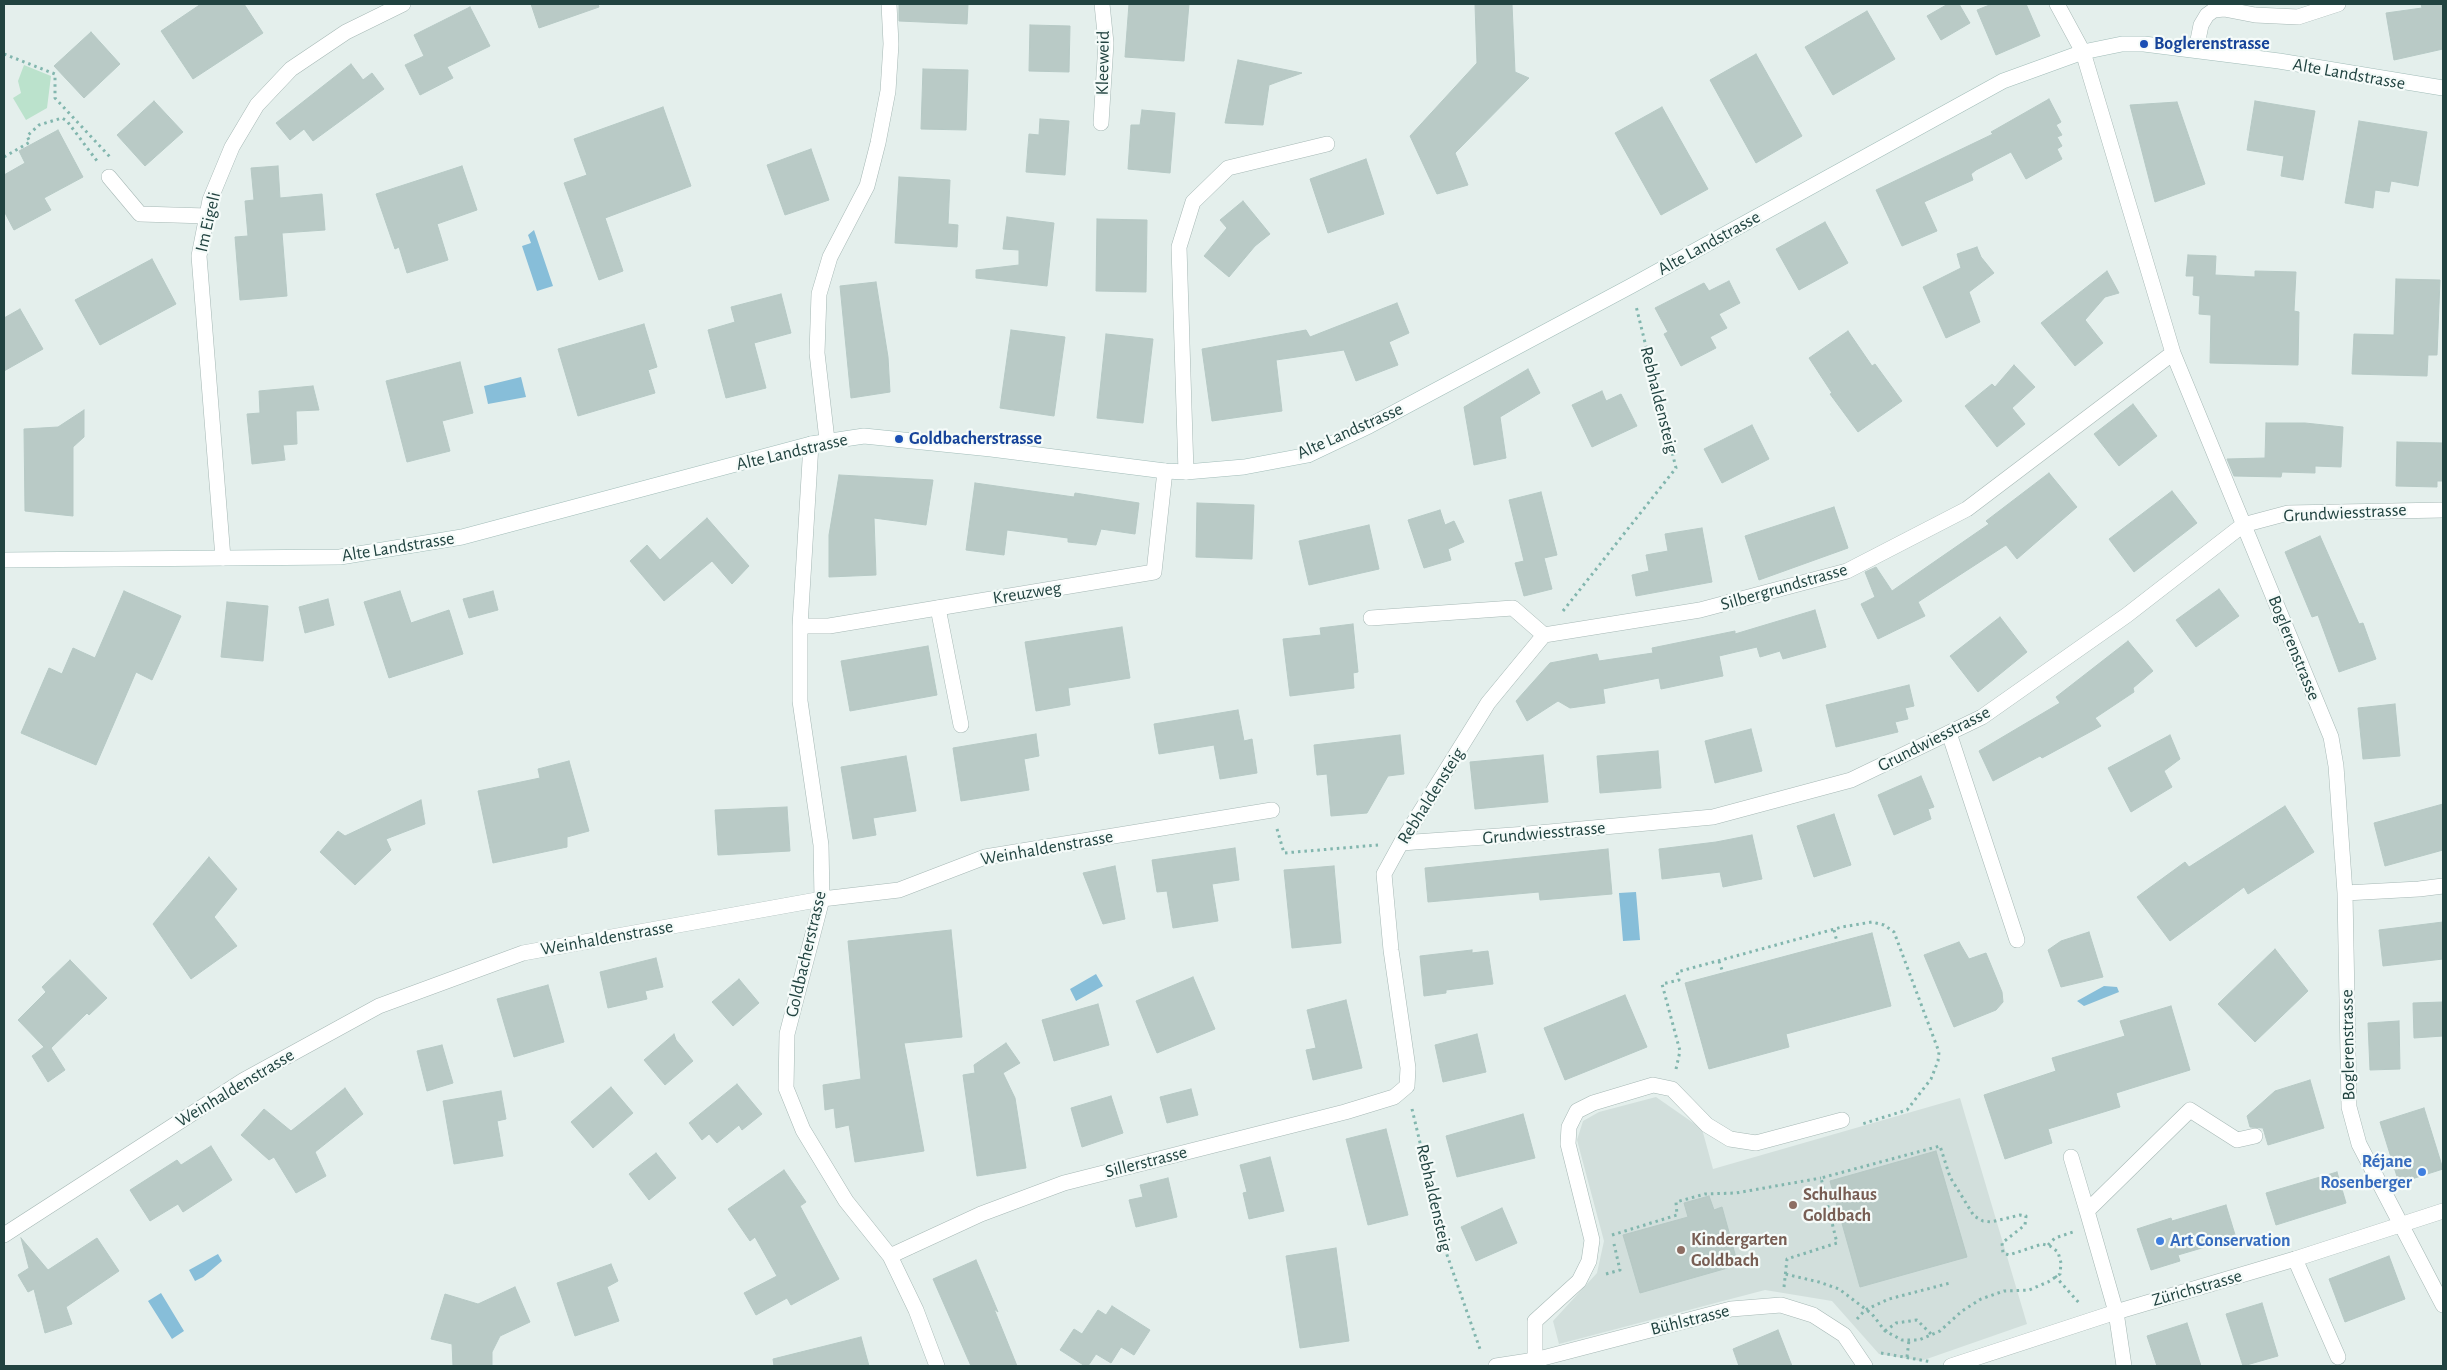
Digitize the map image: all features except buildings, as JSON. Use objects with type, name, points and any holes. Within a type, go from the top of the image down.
[{"type":"street","name":"Im Eigeli","points":[[223,558],[199,256],[210,200],[232,147],[257,105],[291,69],[346,32],[403,4]]},
{"type":"street","points":[[827,440],[817,353],[819,294],[830,256],[867,186],[878,143],[888,90],[891,44],[889,4]]},
{"type":"street","name":"Kleeweid","points":[[1101,123],[1106,43],[1102,4]]},
{"type":"street","name":"Boglerenstrasse","points":[[2057,4],[2083,52],[2173,353],[2330,737],[2336,766],[2344,893],[2349,1107],[2359,1144],[2443,1305]]},
{"type":"street","points":[[2196,50],[2201,25],[2207,15],[2214,10],[2224,9],[2255,15],[2298,17],[2338,4]]},
{"type":"street","name":"Alte Landstrasse","points":[[4,560],[340,557],[462,537],[811,444],[827,440],[864,436],[1186,472],[1244,467],[1308,455],[1369,426],[1631,286],[2003,81],[2083,52],[2131,44],[2196,50],[2279,61],[2425,87],[2443,88]]},
{"type":"street","points":[[1186,472],[1179,247],[1193,202],[1228,168],[1327,144]]},
{"type":"street","points":[[109,177],[140,214],[207,216]]},
{"type":"street","name":"Silbergrundstrasse","points":[[1544,635],[1700,610],[1847,571],[1967,509],[2173,353]]},
{"type":"street","name":"Goldbacherstrasse","points":[[811,444],[800,626],[800,701],[821,846],[822,899],[788,1034],[786,1088],[803,1130],[842,1193],[890,1256],[916,1310],[937,1366]]},
{"type":"street","name":"Kreuzweg","points":[[800,626],[828,626],[1154,572],[1165,471]]},
{"type":"street","name":"Grundwiesstrasse","points":[[1400,843],[1482,838],[1713,817],[1852,780],[1982,717],[2127,615],[2243,525],[2288,513],[2443,510]]},
{"type":"street","points":[[938,608],[961,725]]},
{"type":"street","points":[[1371,618],[1513,608],[1544,635]]},
{"type":"street","name":"Rebhaldensteig","points":[[1407,1086],[1408,1068],[1391,950],[1384,874],[1400,843],[1488,703],[1544,635]]},
{"type":"street","points":[[1949,734],[2017,940]]},
{"type":"street","name":"Weinhaldenstrasse","points":[[4,1235],[244,1080],[379,1006],[523,953],[822,899],[899,890],[985,857],[1272,810]]},
{"type":"street","points":[[2344,893],[2443,886]]},
{"type":"street","points":[[1535,1360],[1536,1321],[1579,1281],[1589,1261],[1592,1240],[1568,1144],[1570,1127],[1577,1112],[1593,1103],[1654,1085],[1672,1089],[1707,1125],[1730,1139],[1756,1143],[1842,1120]]},
{"type":"street","name":"Sillerstrasse","points":[[890,1256],[981,1214],[1064,1183],[1344,1112],[1394,1097],[1407,1086]]},
{"type":"street","points":[[2087,1211],[2190,1110],[2237,1140],[2255,1136]]},
{"type":"street","points":[[2071,1157],[2116,1312],[2124,1366]]},
{"type":"street","name":"Zürichstrasse","points":[[1946,1365],[2295,1259],[2443,1210]]},
{"type":"street","points":[[2295,1259],[2338,1357]]},
{"type":"street","name":"Bühlstrasse","points":[[1490,1362],[1535,1360],[1731,1309],[1781,1305],[1813,1315],[1844,1335],[1865,1366]]},
{"type":"path","points":[[4,54],[55,74],[56,98],[113,160]]},
{"type":"path","points":[[4,157],[30,142],[27,136],[39,126],[62,118],[67,120],[109,177]]},
{"type":"path","name":"Rebhaldensteig","points":[[1544,635],[1676,468],[1631,286]]},
{"type":"path","points":[[1272,810],[1284,853],[1400,843]]},
{"type":"path","points":[[1672,1089],[1680,1051],[1662,984],[1679,980],[1677,972],[1834,930],[1872,922],[1884,925],[1894,932],[1939,1052],[1938,1061],[1931,1079],[1906,1110],[1850,1128],[1842,1120]]},
{"type":"path","points":[[1834,930],[1837,942]]},
{"type":"path","points":[[1719,961],[1723,973]]},
{"type":"path","name":"Rebhaldensteig","points":[[1407,1086],[1446,1252],[1476,1342],[1490,1362]]},
{"type":"path","points":[[1579,1281],[1620,1270],[1611,1234],[1678,1215],[1676,1202],[1705,1194],[1736,1193],[1821,1178],[1940,1146],[1950,1177],[1974,1216],[1983,1221],[1991,1222],[2001,1221],[2020,1214],[2026,1216],[2025,1225],[2002,1243],[2003,1253],[2008,1254],[2042,1244],[2048,1245],[2058,1252],[2062,1263],[2060,1274],[2029,1290],[2004,1291],[1981,1299],[1962,1311],[1940,1330],[1919,1340],[1902,1340],[1886,1331],[1872,1314],[1839,1289],[1785,1274]]},
{"type":"path","points":[[1781,1305],[1787,1259],[1837,1243],[1821,1178]]},
{"type":"path","points":[[2048,1245],[2055,1238],[2091,1227]]},
{"type":"path","points":[[2055,1276],[2082,1307],[2090,1321]]},
{"type":"path","points":[[1844,1335],[1865,1310],[1889,1299],[1950,1283]]},
{"type":"path","points":[[1886,1331],[1896,1323],[1916,1320],[1931,1334]]},
{"type":"path","points":[[1907,1357],[1909,1340]]},
{"type":"path","points":[[1855,1350],[1907,1357],[1946,1365]]},
{"type":"shaded area","name":"Schulhaus Goldbach","points":[[1656,1097],[1702,1129],[1713,1169],[1960,1098],[2027,1324],[1921,1361],[1879,1354],[1832,1301],[1765,1290],[1559,1344],[1553,1321],[1597,1273],[1604,1241],[1577,1140],[1583,1121],[1599,1112]]},
{"type":"green space","points":[[24,65],[51,76],[47,108],[26,120],[13,98],[21,93],[18,81]]},
{"type":"water","points":[[534,230],[553,286],[537,291],[522,246],[531,243],[528,235]]},
{"type":"water","points":[[521,377],[526,397],[488,404],[484,386]]},
{"type":"water","points":[[1636,892],[1640,940],[1623,941],[1619,893]]},
{"type":"water","points":[[1096,974],[1103,986],[1076,1001],[1070,989]]},
{"type":"water","points":[[2104,986],[2117,987],[2119,992],[2084,1006],[2077,1001]]},
{"type":"water","points":[[218,1254],[222,1261],[203,1277],[195,1281],[189,1270]]},
{"type":"water","points":[[161,1293],[184,1331],[172,1339],[148,1301]]},
{"type":"place","name":"Boglerenstrasse","points":[[2144,44]]},
{"type":"place","name":"Goldbacherstrasse","points":[[899,439]]},
{"type":"place","name":"Réjane Rosenberger","points":[[2422,1172]]},
{"type":"place","name":"Schulhaus Goldbach","points":[[1793,1205]]},
{"type":"place","name":"Art Conservation","points":[[2160,1241]]},
{"type":"place","name":"Kindergarten Goldbach","points":[[1681,1250]]}]
